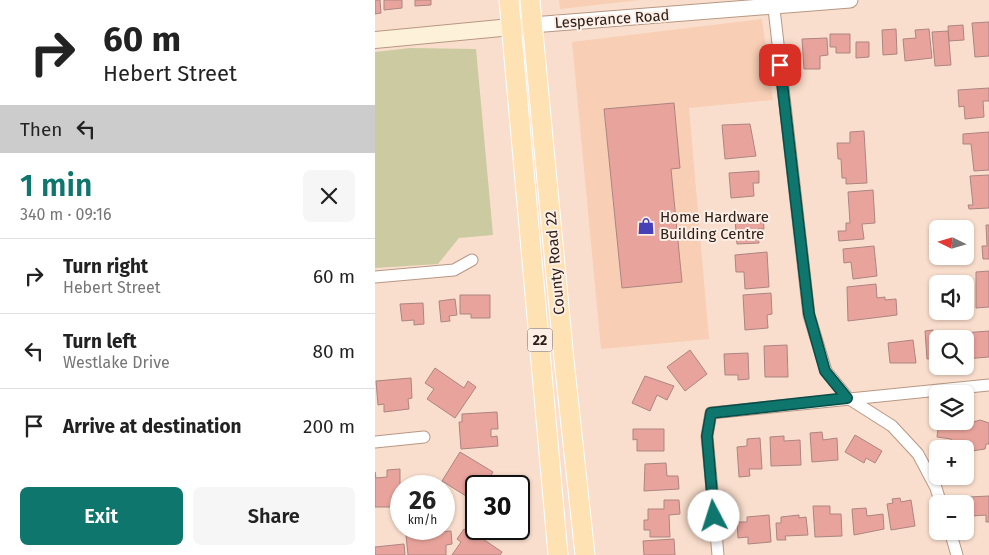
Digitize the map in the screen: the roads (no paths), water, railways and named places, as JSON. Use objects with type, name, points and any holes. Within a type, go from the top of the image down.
[{"type":"main road","name":"County Road 22","points":[[509,0],[558,555]]},
{"type":"main road","name":"County Road 22","points":[[530,0],[564,360],[585,555]]},
{"type":"main road","name":"Lesperance Road","points":[[375,40],[532,25]]},
{"type":"street","name":"Lesperance Road","points":[[532,25],[773,4],[850,0]]},
{"type":"street","points":[[773,4],[809,314],[825,371],[847,398],[892,426],[918,454],[938,495]]},
{"type":"street","points":[[375,277],[454,270],[472,260]]},
{"type":"street","points":[[718,555],[707,436],[711,413],[989,385]]},
{"type":"street","points":[[375,442],[424,438]]},
{"type":"street","points":[[953,540],[957,555]]},
{"type":"place","name":"Home Hardware Building Centre","points":[[646,226]]}]
